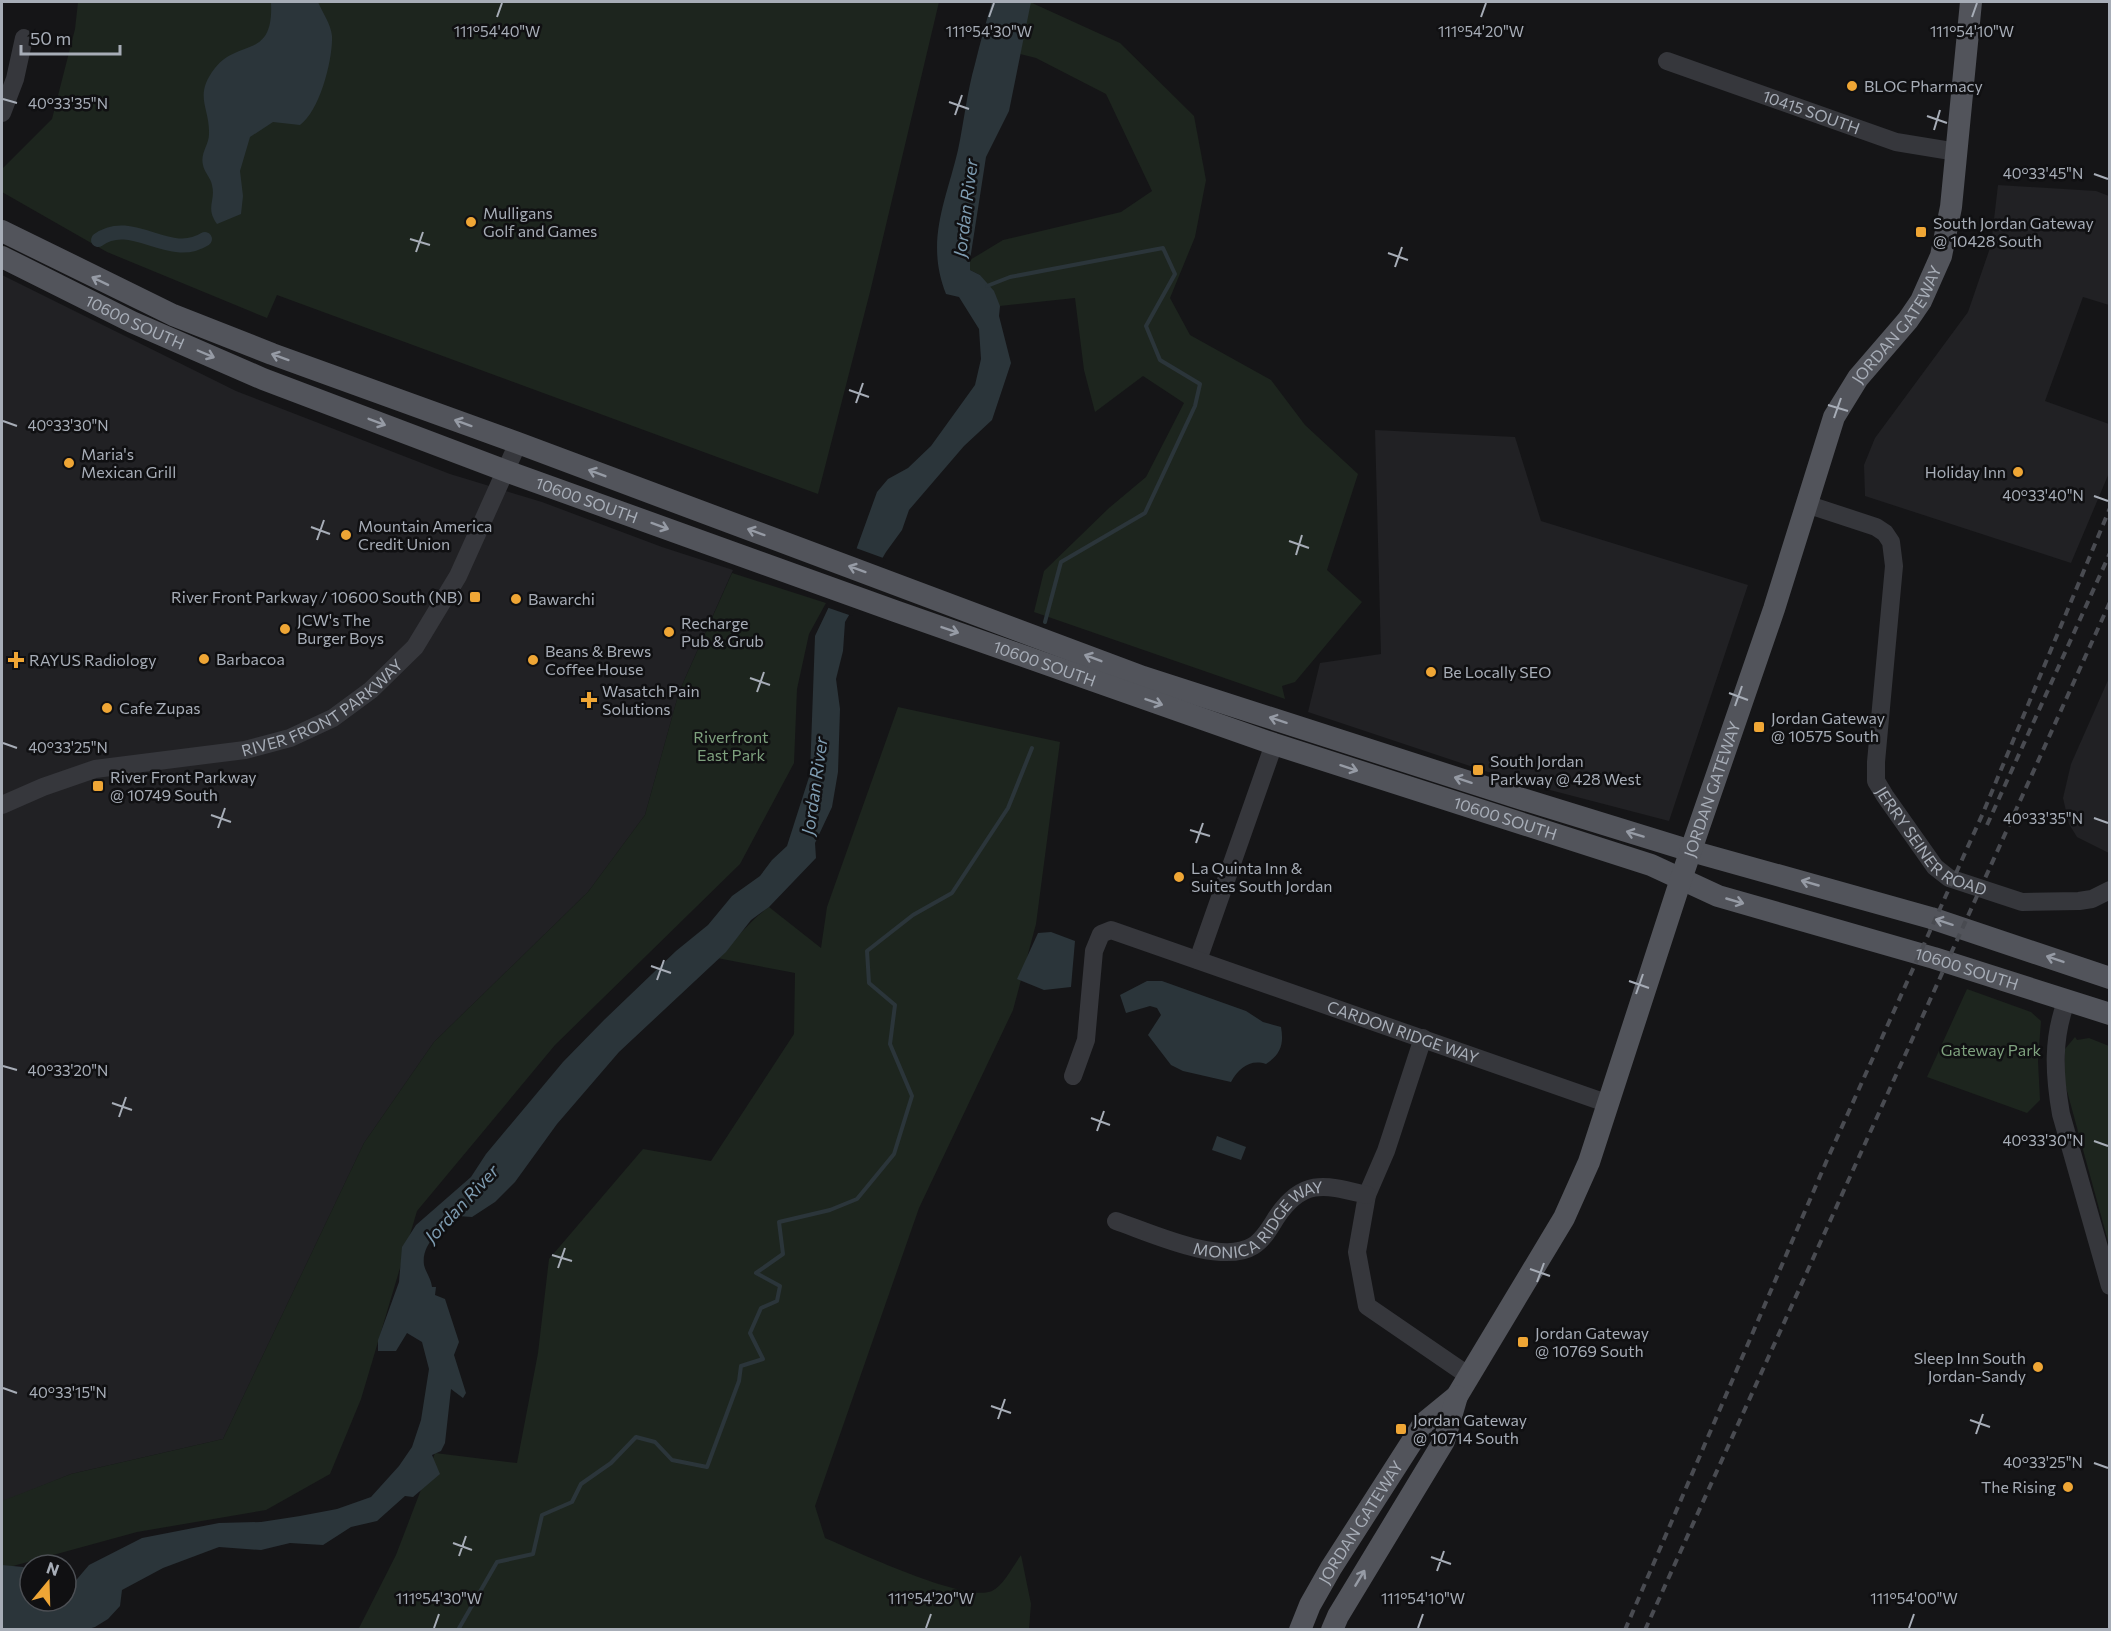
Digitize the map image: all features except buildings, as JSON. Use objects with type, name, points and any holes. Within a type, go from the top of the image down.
[{"type":"main road","name":"JORDAN GATEWAY","points":[[1331,1625],[1444,1441],[1457,1396],[1564,1218],[1589,1162],[1838,410],[1858,378],[1908,320],[1935,272],[1949,223],[1971,2]]},
{"type":"main road","name":"10600 SOUTH","points":[[2,231],[173,315],[272,354],[518,443],[1143,677],[1691,851],[1931,918],[2109,978]]},
{"type":"main road","name":"10600 SOUTH","points":[[2,257],[132,322],[264,379],[506,471],[895,611],[1274,744],[1644,863],[1718,896],[1878,941],[2109,1014]]},
{"type":"main road","name":"JORDAN GATEWAY","points":[[1300,1629],[1310,1605],[1331,1568],[1424,1423],[1457,1396]]},
{"type":"main road","points":[[1286,1629],[1301,1595],[1312,1582],[1331,1568]]},
{"type":"street","points":[[2,113],[15,79],[24,38]]},
{"type":"street","name":"10415 SOUTH","points":[[1667,61],[1896,142],[1957,152]]},
{"type":"street","name":"RIVER FRONT PARKWAY","points":[[2,805],[95,769],[245,750],[290,738],[333,718],[371,690],[415,647],[458,576],[518,443]]},
{"type":"street","name":"JERRY SEINER ROAD","points":[[1806,504],[1876,527],[1891,542],[1894,566],[1876,781],[1935,867],[1949,878],[2022,902],[2079,901],[2092,899],[2109,890]]},
{"type":"street","points":[[1198,960],[1274,744]]},
{"type":"street","name":"CARDON RIDGE WAY","points":[[1072,1076],[1086,1040],[1094,951],[1101,934],[1111,930],[1609,1104]]},
{"type":"street","points":[[2067,999],[2061,1016],[2055,1050],[2056,1085],[2061,1114],[2109,1286]]},
{"type":"street","points":[[1423,1038],[1386,1151],[1367,1196],[1357,1252],[1367,1306],[1470,1376]]},
{"type":"street","name":"MONICA RIDGE WAY","points":[[1116,1221],[1201,1251],[1230,1251],[1252,1247],[1268,1232],[1286,1203],[1302,1190],[1327,1185],[1367,1196]]},
{"type":"shaded area","points":[[1998,185],[2096,191],[2109,196],[2109,305],[2083,297],[2045,401],[2109,424],[2109,473],[2071,563],[1865,496],[1864,465],[1875,438],[1968,312],[1991,245]]},
{"type":"shaded area","points":[[2,275],[236,391],[450,474],[542,502],[662,547],[733,570],[679,692],[645,815],[588,892],[434,1042],[364,1143],[223,1439],[71,1474],[2,1502]]},
{"type":"shaded area","points":[[1375,430],[1515,437],[1541,521],[1748,585],[1669,821],[1515,781],[1308,712],[1320,663],[1381,654]]},
{"type":"shaded area","points":[[2109,678],[2109,853],[2077,837],[2069,824],[2063,798],[2071,764]]},
{"type":"green space","name":"Mulligans Golf and Games","points":[[78,2],[939,2],[871,288],[818,494],[277,295],[267,318],[107,252],[2,192],[2,169],[52,119],[75,29]]},
{"type":"green space","points":[[1030,2],[1120,43],[1194,116],[1206,180],[1195,237],[1170,298],[1190,335],[1271,380],[1305,425],[1358,474],[1327,570],[1362,602],[1295,682],[1282,686],[1285,699],[1034,612],[1044,571],[1109,508],[1146,477],[1184,403],[1143,376],[1095,412],[1084,370],[1075,298],[1000,306],[980,275],[970,270],[970,260],[1003,240],[1121,212],[1152,191],[1106,94],[1036,58],[1020,54]]},
{"type":"green space","name":"Riverfront East Park","points":[[732,573],[826,603],[809,634],[797,689],[794,763],[740,864],[555,1045],[417,1211],[361,1399],[330,1474],[266,1510],[137,1532],[60,1553],[18,1553],[18,1565],[2,1569],[2,1501],[71,1474],[223,1439],[364,1143],[434,1042],[588,892],[645,815],[679,692]]},
{"type":"green space","points":[[898,707],[1060,742],[1036,924],[1013,1010],[919,1208],[815,1506],[825,1538],[884,1564],[959,1590],[978,1593],[992,1591],[1004,1580],[1021,1555],[1031,1604],[1029,1629],[358,1630],[396,1555],[435,1453],[517,1463],[538,1353],[549,1259],[643,1149],[711,1161],[794,1034],[795,973],[717,958],[769,907],[821,948],[827,907]]},
{"type":"green space","name":"Gateway Park","points":[[1967,989],[2031,1012],[2041,1021],[2038,1061],[2040,1100],[2027,1113],[1927,1077]]},
{"type":"green space","points":[[2075,1037],[2077,1040],[2089,1038],[2109,1046],[2109,1245],[2064,1080],[2065,1049]]},
{"type":"water","points":[[271,2],[318,2],[332,36],[328,71],[314,108],[300,125],[273,122],[250,137],[240,171],[243,196],[241,214],[217,224],[211,208],[212,185],[202,161],[209,134],[204,101],[205,86],[215,68],[224,59],[253,46],[267,33]]},
{"type":"water","name":"Jordan River","points":[[992,2],[1031,2],[1009,111],[986,157],[970,260],[970,270],[980,275],[994,291],[1000,306],[999,316],[1011,363],[992,420],[964,446],[909,510],[902,530],[886,552],[845,622],[843,651],[836,679],[840,709],[838,772],[832,807],[815,843],[816,858],[769,907],[751,920],[726,952],[619,1052],[557,1124],[515,1182],[495,1202],[472,1217],[457,1216],[429,1243],[424,1265],[432,1287],[436,1287],[435,1295],[445,1299],[459,1342],[454,1355],[466,1393],[463,1398],[451,1389],[445,1443],[441,1451],[432,1455],[440,1474],[413,1497],[405,1496],[377,1521],[351,1527],[323,1545],[290,1543],[261,1550],[219,1547],[163,1568],[122,1590],[120,1606],[108,1619],[95,1627],[85,1630],[2,1630],[2,1565],[18,1567],[18,1613],[78,1613],[78,1578],[89,1565],[142,1538],[219,1523],[261,1522],[300,1516],[337,1509],[371,1497],[399,1466],[412,1447],[421,1420],[429,1369],[422,1342],[407,1333],[396,1351],[378,1351],[378,1340],[399,1282],[402,1247],[416,1225],[471,1177],[486,1154],[563,1062],[604,1020],[676,951],[708,925],[732,896],[760,876],[787,846],[810,774],[815,636],[856,550],[877,492],[888,479],[908,468],[931,446],[975,385],[981,359],[979,329],[959,297],[946,294],[940,275],[937,239],[981,40]]},
{"type":"water","points":[[1051,932],[1075,941],[1071,987],[1044,990],[1017,979],[1038,933]]},
{"type":"water","points":[[1147,981],[1162,981],[1246,1011],[1263,1022],[1281,1027],[1282,1044],[1278,1052],[1266,1064],[1255,1063],[1246,1066],[1231,1082],[1183,1071],[1171,1065],[1148,1035],[1161,1015],[1157,1008],[1150,1006],[1126,1013],[1120,995]]},
{"type":"water","points":[[1217,1136],[1246,1147],[1241,1160],[1212,1150]]},
{"type":"pier","points":[[853,547],[886,559],[852,616],[826,607]]},
{"type":"waterway","points":[[98,240],[111,234],[124,233],[178,245],[191,245],[205,239]]},
{"type":"waterway","points":[[987,286],[1010,277],[1163,248],[1175,274],[1146,326],[1160,360],[1200,384],[1195,406],[1145,513],[1061,562],[1045,622]]},
{"type":"waterway","points":[[458,1630],[497,1562],[533,1554],[542,1515],[572,1502],[581,1484],[611,1463],[636,1437],[655,1442],[672,1460],[707,1467],[739,1381],[741,1366],[763,1359],[750,1333],[761,1308],[777,1301],[780,1286],[756,1273],[783,1254],[779,1222],[830,1210],[857,1199],[894,1154],[912,1096],[890,1044],[895,1005],[869,983],[867,951],[913,915],[952,893],[1008,808],[1032,748]]},
{"type":"railway","points":[[1625,1630],[1827,1160],[1983,813],[2110,508]]},
{"type":"railway","points":[[1987,825],[2110,553]]},
{"type":"railway","points":[[1645,1630],[2110,602]]},
{"type":"place","name":"BLOC Pharmacy","points":[[1852,86]]},
{"type":"place","name":"Mulligans Golf and Games","points":[[471,222]]},
{"type":"place","name":"South Jordan Gateway @ 10428 South","points":[[1921,232]]},
{"type":"place","name":"Maria's Mexican Grill","points":[[69,463]]},
{"type":"place","name":"Holiday Inn","points":[[2018,472]]},
{"type":"place","name":"Mountain America Credit Union","points":[[346,535]]},
{"type":"place","name":"River Front Parkway / 10600 South (NB)","points":[[475,597]]},
{"type":"place","name":"Bawarchi","points":[[516,599]]},
{"type":"place","name":"JCW's The Burger Boys","points":[[285,629]]},
{"type":"place","name":"Recharge Pub & Grub","points":[[669,632]]},
{"type":"place","name":"Barbacoa","points":[[204,659]]},
{"type":"place","name":"RAYUS Radiology","points":[[16,660]]},
{"type":"place","name":"Beans & Brews Coffee House","points":[[533,660]]},
{"type":"place","name":"Be Locally SEO","points":[[1431,672]]},
{"type":"place","name":"Wasatch Pain Solutions","points":[[589,700]]},
{"type":"place","name":"Cafe Zupas","points":[[107,708]]},
{"type":"place","name":"Jordan Gateway @ 10575 South","points":[[1759,727]]},
{"type":"place","name":"South Jordan Parkway @ 428 West","points":[[1478,770]]},
{"type":"place","name":"River Front Parkway @ 10749 South","points":[[98,786]]},
{"type":"place","name":"La Quinta Inn & Suites South Jordan","points":[[1179,877]]},
{"type":"place","name":"Jordan Gateway @ 10769 South","points":[[1523,1342]]},
{"type":"place","name":"Sleep Inn South Jordan-Sandy","points":[[2038,1367]]},
{"type":"place","name":"Jordan Gateway @ 10714 South","points":[[1401,1429]]},
{"type":"place","name":"The Rising","points":[[2068,1487]]}]
